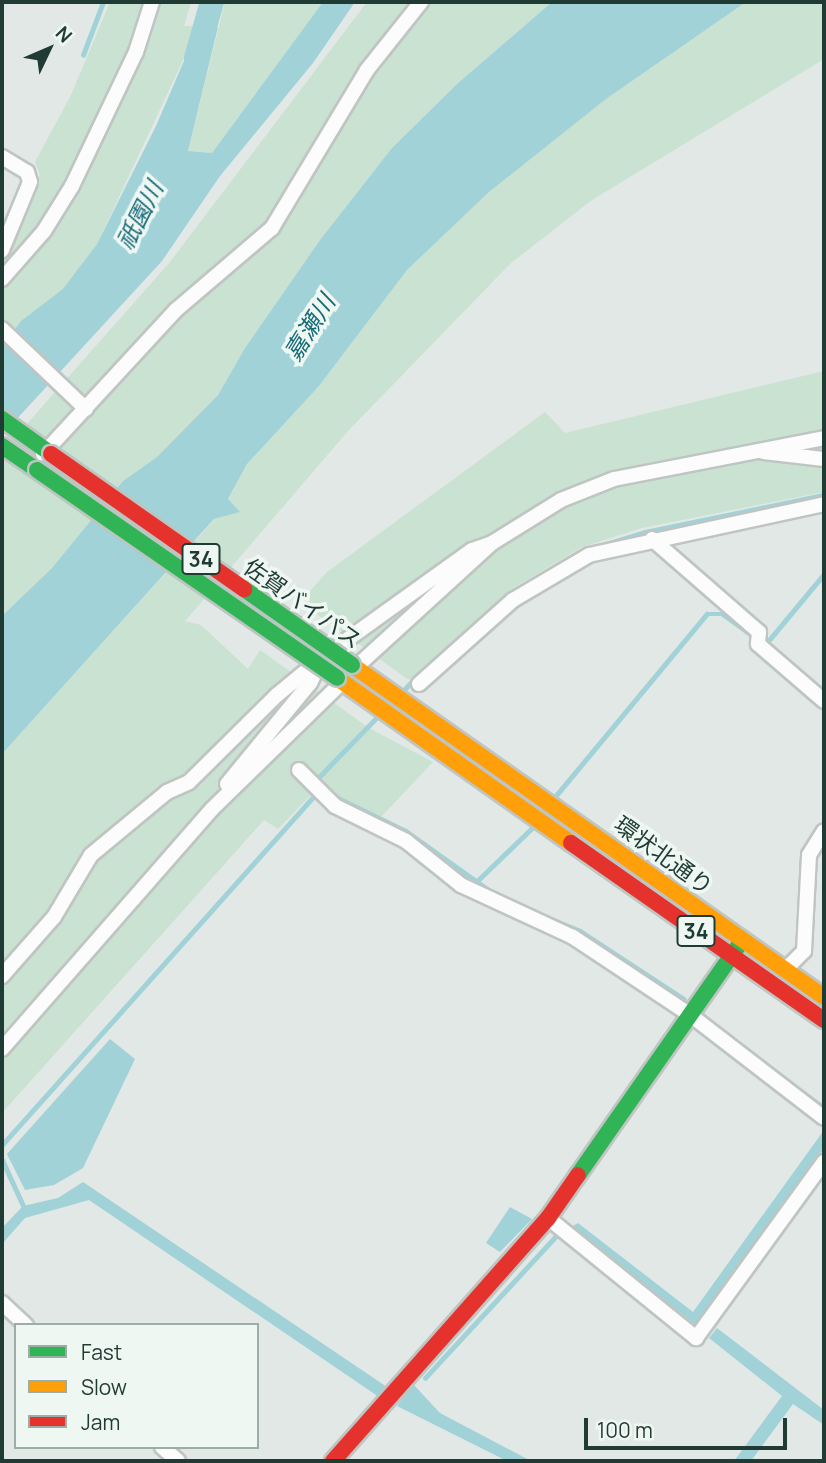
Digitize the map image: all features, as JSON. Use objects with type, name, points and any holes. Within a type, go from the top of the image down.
[{"type":"main road","name":"佐賀バイパス","points":[[2,419],[580,822]]},
{"type":"main road","name":"佐賀バイパス","points":[[2,446],[569,839]]},
{"type":"main road","name":"環状北通り","points":[[580,822],[824,997]]},
{"type":"main road","name":"環状北通り","points":[[569,839],[824,1020]]},
{"type":"main road","points":[[333,1461],[548,1218],[689,1014],[743,941]]},
{"type":"street","points":[[2,279],[44,231],[72,186],[136,52],[152,2]]},
{"type":"street","points":[[32,467],[176,310],[272,228],[367,70],[421,2]]},
{"type":"street","points":[[2,157],[27,172],[30,182],[2,250]]},
{"type":"street","points":[[2,329],[86,409]]},
{"type":"street","points":[[356,668],[492,543],[561,500],[614,479],[824,438]]},
{"type":"street","points":[[760,450],[769,455],[824,459]]},
{"type":"street","points":[[419,684],[513,600],[589,555],[652,539],[824,504]]},
{"type":"street","points":[[652,539],[759,632],[758,644],[824,701]]},
{"type":"street","points":[[2,976],[54,917],[91,855],[167,792],[189,782],[277,695],[323,657],[472,550],[492,543]]},
{"type":"street","points":[[212,809],[223,788],[310,683],[323,657]]},
{"type":"street","points":[[2,1049],[212,809],[342,682]]},
{"type":"street","points":[[299,771],[324,797],[406,841],[461,885],[573,937],[689,1014],[824,1118]]},
{"type":"street","points":[[785,970],[804,951],[809,855],[824,831]]},
{"type":"street","points":[[548,1218],[696,1338],[824,1162]]},
{"type":"street","points":[[2,1303],[24,1323]]},
{"type":"street","points":[[165,1449],[178,1461]]},
{"type":"green space","points":[[110,2],[191,2],[184,26],[199,26],[97,244],[63,290],[21,321],[2,345],[2,251],[11,242],[40,175],[35,162],[71,95]]},
{"type":"green space","points":[[225,2],[323,2],[212,153],[188,151]]},
{"type":"green space","points":[[367,2],[552,2],[457,84],[392,148],[320,240],[245,348],[218,395],[157,457],[123,481],[52,568],[2,616],[2,452],[170,262]]},
{"type":"green space","points":[[746,2],[824,2],[824,59],[592,200],[511,263],[348,431],[185,621],[201,625],[248,669],[260,650],[369,728],[433,762],[381,817],[336,795],[312,794],[278,829],[264,820],[2,1113],[2,754],[215,519],[239,512],[228,500],[247,464],[319,386],[407,270],[489,192],[606,99]]},
{"type":"green space","points":[[824,371],[824,492],[642,528],[582,547],[513,588],[409,680],[300,602],[327,572],[545,412],[565,433]]},
{"type":"water","points":[[323,2],[355,2],[313,63],[220,176],[162,261],[2,435],[2,346],[21,321],[63,289],[97,244],[156,126],[199,26],[218,27],[188,151],[212,153]]},
{"type":"water","name":"嘉瀬川","points":[[552,2],[746,2],[606,99],[489,192],[407,270],[319,386],[247,464],[228,499],[240,512],[214,519],[2,754],[2,616],[52,568],[123,481],[157,457],[218,395],[245,348],[320,240],[392,148],[457,84]]},
{"type":"water","points":[[110,1039],[135,1059],[83,1168],[54,1185],[25,1190],[7,1154]]},
{"type":"water","points":[[824,1130],[824,1148],[697,1326],[571,1227],[578,1223],[693,1312]]},
{"type":"water","points":[[83,1182],[387,1387],[379,1397],[89,1200],[25,1218],[2,1244],[2,1228],[23,1206],[58,1198]]},
{"type":"water","points":[[510,1207],[532,1219],[500,1252],[486,1243]]},
{"type":"water","points":[[717,1328],[824,1410],[824,1425],[793,1404],[751,1461],[734,1461],[782,1396],[709,1338]]},
{"type":"water","points":[[413,1384],[440,1413],[531,1461],[507,1461],[397,1406]]},
{"type":"waterway","points":[[83,55],[103,2]]},
{"type":"waterway","name":"祇園川","points":[[196,58],[212,2]]},
{"type":"waterway","points":[[603,545],[645,532],[824,495]]},
{"type":"waterway","points":[[770,639],[824,574]]},
{"type":"waterway","points":[[554,798],[707,614],[723,614],[751,634]]},
{"type":"waterway","points":[[402,692],[415,678]]},
{"type":"waterway","points":[[320,782],[317,779],[378,716]]},
{"type":"waterway","points":[[2,1145],[319,791]]},
{"type":"waterway","points":[[334,796],[406,831],[490,891]]},
{"type":"waterway","points":[[475,883],[535,825]]},
{"type":"waterway","points":[[546,917],[580,931],[684,999]]},
{"type":"waterway","points":[[782,1077],[824,1108]]},
{"type":"waterway","points":[[2,1159],[25,1209]]},
{"type":"waterway","points":[[425,1378],[557,1235]]},
{"type":"traffic: fast","points":[[2,419],[51,454]]},
{"type":"traffic: fast","points":[[2,446],[37,470]]},
{"type":"traffic: fast","points":[[37,470],[337,678]]},
{"type":"traffic: fast","points":[[244,589],[352,665]]},
{"type":"traffic: fast","points":[[578,1175],[740,944]]},
{"type":"traffic: slow","points":[[352,665],[824,997]]},
{"type":"traffic: slow","points":[[337,678],[571,843]]},
{"type":"traffic: jam","points":[[51,454],[244,589]]},
{"type":"traffic: jam","points":[[571,843],[824,1020]]},
{"type":"traffic: jam","points":[[333,1461],[548,1218],[578,1175]]}]
